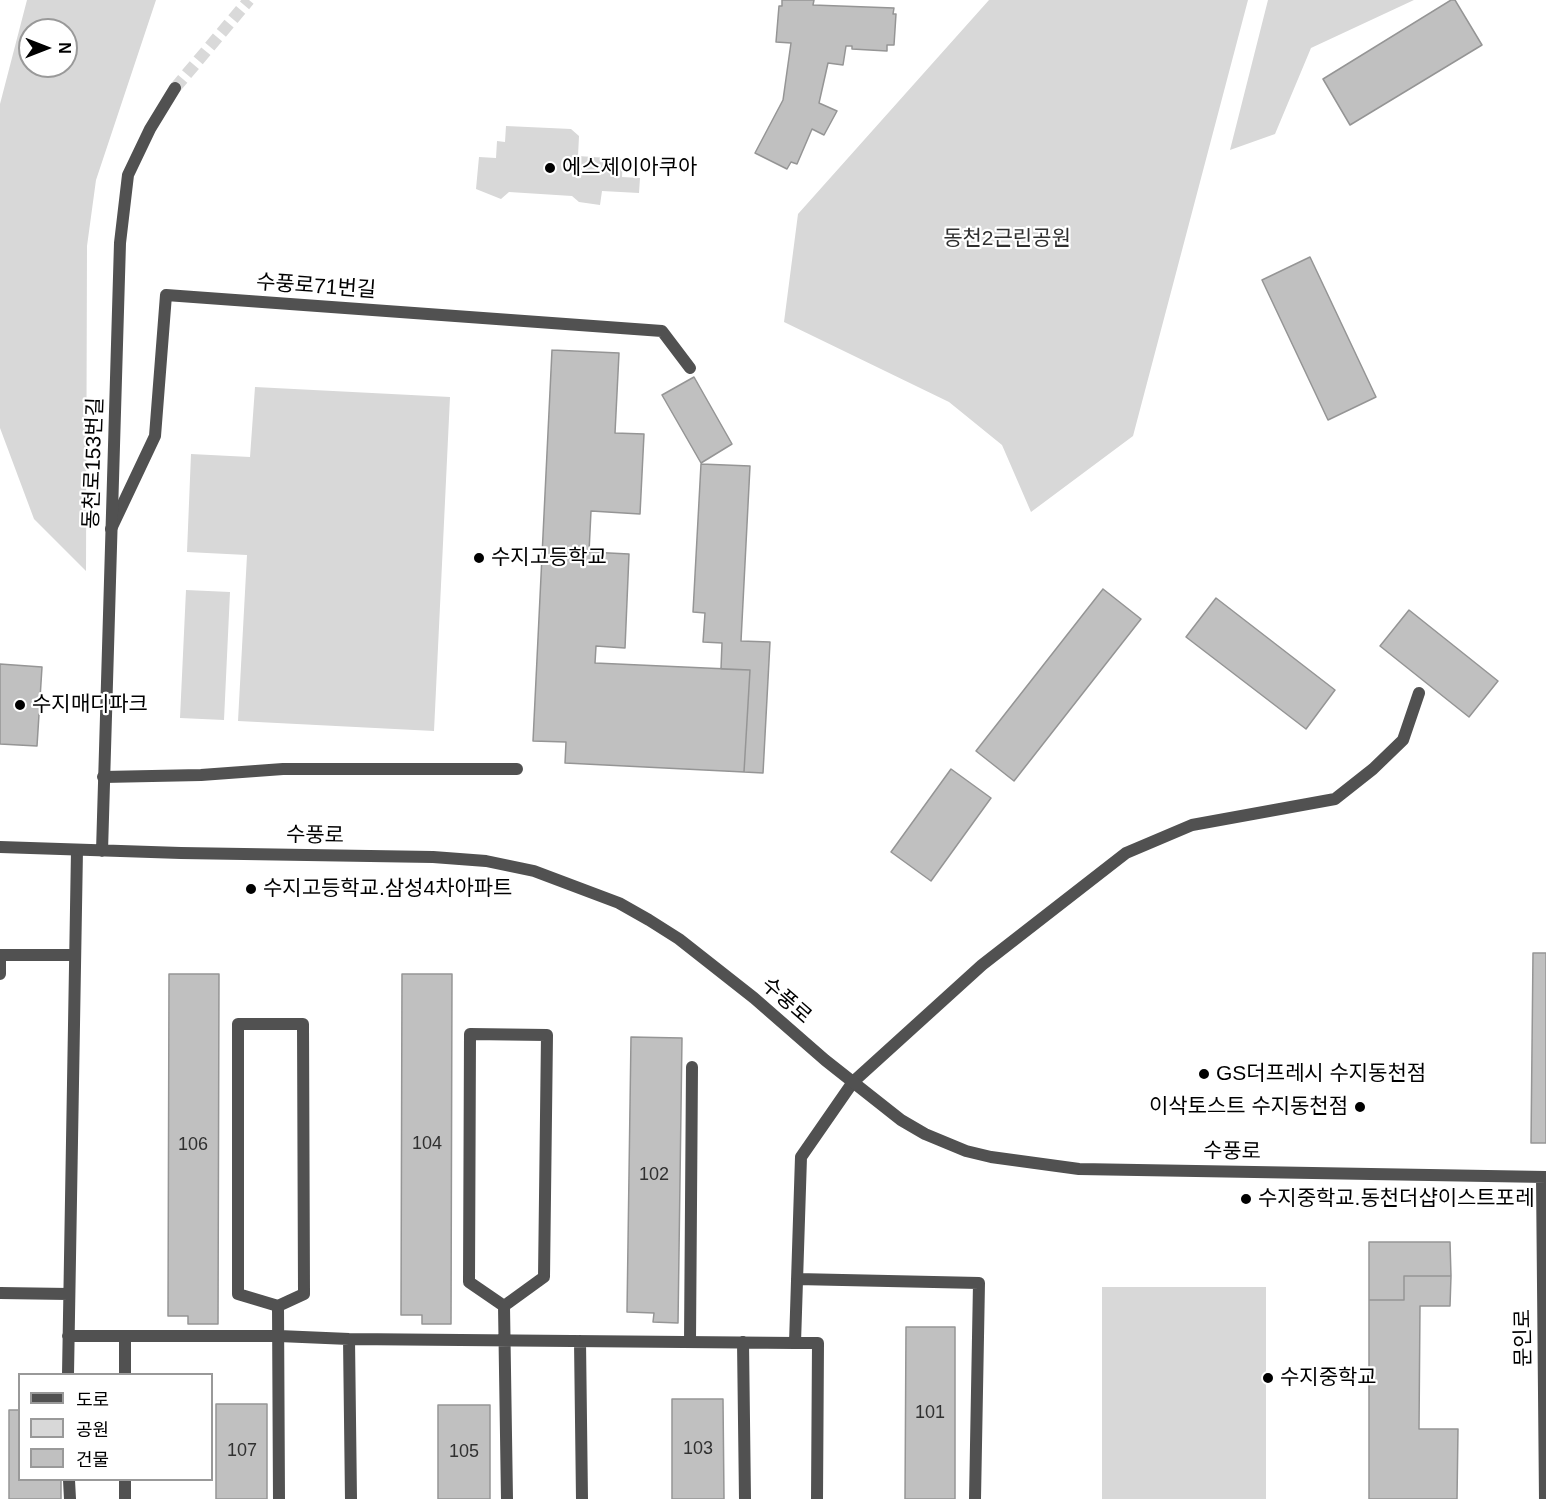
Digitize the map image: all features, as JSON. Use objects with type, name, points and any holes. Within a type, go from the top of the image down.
[{"type":"street","name":"동천로153번길","points":[[102,851],[120,243],[128,175],[150,129],[175,88]]},
{"type":"street","name":"수풍로71번길","points":[[111,530],[155,436],[166,295],[662,332],[690,368]]},
{"type":"street","points":[[795,1342],[801,1157],[853,1082],[982,965],[1126,854],[1192,825],[1335,799],[1373,769],[1403,740],[1419,693]]},
{"type":"street","points":[[103,777],[201,775],[283,769],[517,769]]},
{"type":"street","name":"수풍로","points":[[0,847],[433,857],[486,861],[534,870],[619,903],[679,939],[901,1120],[925,1134],[966,1151],[1022,1163],[1079,1169],[1544,1177]]},
{"type":"street","points":[[68,1373],[77,850]]},
{"type":"street","points":[[0,974],[0,955],[75,955]]},
{"type":"street","points":[[238,1024],[303,1024],[304,1294],[278,1306],[238,1294],[238,1024]]},
{"type":"street","points":[[470,1034],[547,1035],[544,1277],[504,1306],[469,1282],[470,1034]]},
{"type":"street","points":[[690,1341],[692,1067]]},
{"type":"street","name":"문인로","points":[[1544,1177],[1545,1499]]},
{"type":"street","points":[[797,1279],[979,1283],[975,1499]]},
{"type":"street","points":[[0,1293],[69,1294]]},
{"type":"street","points":[[278,1306],[279,1499]]},
{"type":"street","points":[[504,1306],[507,1499]]},
{"type":"street","points":[[68,1336],[279,1336],[349,1339],[818,1343],[817,1499]]},
{"type":"street","points":[[125,1337],[125,1373]]},
{"type":"street","points":[[349,1339],[351,1499]]},
{"type":"street","points":[[580,1341],[582,1499]]},
{"type":"street","points":[[743,1342],[745,1499]]},
{"type":"street","points":[[69,1481],[69,1499]]},
{"type":"street","points":[[125,1481],[125,1499]]},
{"type":"green space","points":[[27,0],[156,0],[96,180],[87,246],[86,571],[34,519],[0,428],[0,104],[18,35],[18,78],[78,78],[78,18],[22,18]]},
{"type":"green space","name":"동천2근린공원","points":[[989,0],[1248,0],[1133,436],[1031,512],[1002,445],[949,402],[784,322],[798,214]]},
{"type":"green space","points":[[1268,0],[1414,0],[1311,48],[1275,134],[1230,150]]},
{"type":"green space","name":"에스제이아쿠아","points":[[506,126],[571,129],[579,136],[578,156],[623,159],[622,177],[640,178],[639,193],[602,191],[600,205],[579,202],[572,196],[509,192],[501,199],[476,189],[479,157],[496,158],[497,141],[505,142]]},
{"type":"green space","points":[[255,387],[450,397],[434,731],[238,721],[247,555],[187,552],[191,454],[250,457]]},
{"type":"green space","points":[[186,590],[230,592],[224,720],[180,718]]},
{"type":"green space","points":[[1102,1287],[1266,1287],[1266,1499],[1102,1499]]},
{"type":"building","points":[[782,0],[814,0],[813,5],[894,8],[893,14],[896,14],[894,45],[887,45],[887,51],[852,49],[852,46],[846,46],[843,65],[828,63],[819,103],[837,111],[824,135],[812,129],[797,164],[791,162],[787,169],[755,153],[783,100],[791,43],[776,42],[779,6],[782,6]]},
{"type":"building","points":[[1451,0],[1455,0],[1482,45],[1350,125],[1323,79]]},
{"type":"building","points":[[1310,257],[1376,397],[1328,420],[1262,280]]},
{"type":"building","points":[[552,350],[619,353],[615,433],[644,434],[640,514],[591,511],[589,552],[629,554],[625,648],[596,646],[595,663],[750,670],[744,772],[565,763],[566,742],[533,741]]},
{"type":"building","points":[[694,377],[732,444],[701,463],[662,395]]},
{"type":"building","points":[[701,464],[750,466],[741,641],[770,642],[763,773],[744,772],[750,670],[721,669],[722,643],[703,642],[705,613],[693,612]]},
{"type":"building","points":[[1103,589],[1141,619],[1014,781],[976,751]]},
{"type":"building","points":[[1216,598],[1335,690],[1306,729],[1186,637]]},
{"type":"building","points":[[1409,610],[1498,681],[1469,717],[1380,646]]},
{"type":"building","name":"수지매디파크","points":[[0,664],[42,667],[37,746],[0,744]]},
{"type":"building","points":[[951,769],[991,798],[931,881],[891,852]]},
{"type":"building","points":[[1533,953],[1546,953],[1546,1143],[1531,1143]]},
{"type":"building","points":[[169,974],[219,974],[218,1324],[188,1324],[188,1316],[168,1316]]},
{"type":"building","points":[[402,974],[452,974],[451,1324],[422,1324],[422,1315],[401,1315]]},
{"type":"building","points":[[631,1037],[682,1038],[678,1323],[653,1322],[654,1313],[627,1312]]},
{"type":"building","points":[[1369,1242],[1450,1242],[1451,1276],[1404,1276],[1404,1300],[1369,1300]]},
{"type":"building","points":[[1404,1276],[1451,1276],[1450,1306],[1420,1306],[1419,1429],[1458,1429],[1457,1499],[1369,1499],[1369,1300],[1404,1300]]},
{"type":"building","points":[[906,1327],[955,1327],[955,1499],[905,1499]]},
{"type":"building","points":[[672,1399],[723,1399],[724,1499],[672,1499]]},
{"type":"building","points":[[216,1404],[267,1404],[267,1499],[216,1499]]},
{"type":"building","points":[[438,1405],[490,1405],[490,1499],[438,1499]]},
{"type":"building","points":[[9,1410],[18,1410],[18,1481],[61,1481],[61,1499],[9,1499]]},
{"type":"tunnel","points":[[175,88],[249,0]]},
{"type":"place","name":"에스제이아쿠아","points":[[550,168]]},
{"type":"place","name":"수지고등학교","points":[[479,558]]},
{"type":"place","name":"수지매디파크","points":[[20,705]]},
{"type":"place","name":"수지고등학교.삼성4차아파트","points":[[251,889]]},
{"type":"place","name":"GS더프레시 수지동천점","points":[[1204,1074]]},
{"type":"place","name":"이삭토스트 수지동천점","points":[[1360,1107]]},
{"type":"place","name":"수지중학교.동천더샵이스트포레","points":[[1246,1199]]},
{"type":"place","name":"수지중학교","points":[[1268,1378]]}]
